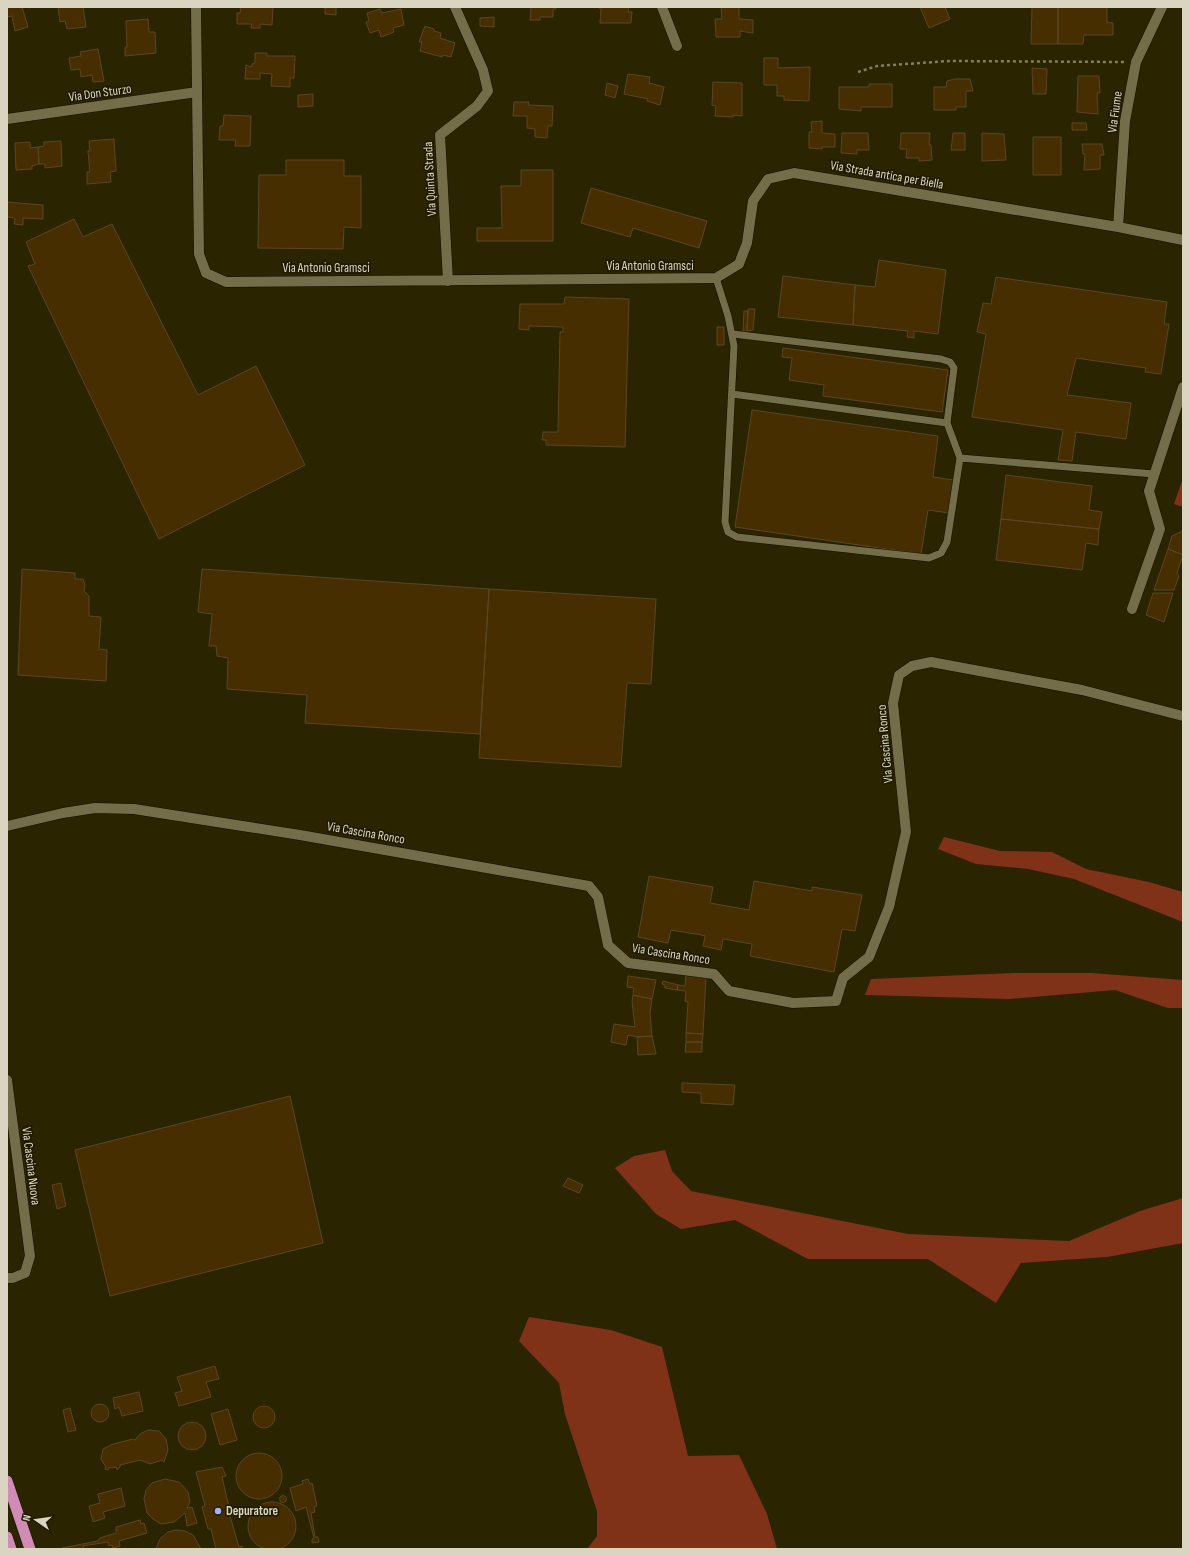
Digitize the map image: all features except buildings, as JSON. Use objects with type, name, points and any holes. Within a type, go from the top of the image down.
[{"type":"highway","points":[[7,1481],[30,1549]]},
{"type":"highway","points":[[7,1538],[11,1549]]},
{"type":"street","name":"Via Antonio Gramsci","points":[[196,7],[199,254],[206,273],[226,282],[716,278]]},
{"type":"street","name":"Via Quinta Strada","points":[[448,281],[440,135],[477,106],[488,91],[483,70],[455,7]]},
{"type":"street","points":[[662,7],[677,46]]},
{"type":"street","name":"Via Fiume","points":[[1118,227],[1125,121],[1136,62],[1162,7]]},
{"type":"street","name":"Via Don Sturzo","points":[[7,119],[198,92]]},
{"type":"street","name":"Via Strada antica per Biella","points":[[716,278],[739,264],[747,243],[754,201],[768,179],[794,172],[1118,227],[1183,240]]},
{"type":"street","points":[[1132,609],[1160,529],[1149,491],[1183,387]]},
{"type":"street","name":"Via Cascina Ronco","points":[[7,826],[63,813],[95,808],[134,809],[300,835],[589,886],[598,897],[608,945],[628,964],[714,974],[729,992],[772,1000],[793,1003],[836,1002],[843,978],[869,957],[889,907],[906,832],[893,703],[899,675],[912,666],[931,662],[1082,690],[1183,716]]},
{"type":"street","name":"Via Cascina Nuova","points":[[7,1080],[30,1256],[25,1273],[13,1278],[7,1278]]},
{"type":"lane","points":[[716,278],[733,334],[734,346],[724,522],[728,532],[737,537],[929,558],[941,553],[947,542],[960,458],[947,423],[954,368],[950,362],[940,359],[733,334]]},
{"type":"lane","points":[[732,394],[947,423]]},
{"type":"lane","points":[[960,458],[1154,474]]},
{"type":"path","points":[[858,72],[877,66],[949,61],[1136,62]]},
{"type":"shaded area","points":[[1183,478],[1183,507],[1174,504]]},
{"type":"shaded area","points":[[944,837],[1000,851],[1052,852],[1086,869],[1149,882],[1183,892],[1183,922],[1074,879],[1028,869],[976,864],[938,849]]},
{"type":"shaded area","points":[[1013,973],[1092,973],[1183,980],[1183,1008],[1168,1008],[1115,990],[1010,999],[865,995],[871,979]]},
{"type":"shaded area","points":[[665,1150],[672,1171],[691,1191],[908,1234],[1069,1241],[1140,1211],[1183,1198],[1183,1243],[1107,1257],[1021,1263],[996,1303],[928,1259],[808,1259],[735,1220],[681,1229],[656,1214],[615,1168],[634,1156]]},
{"type":"shaded area","points":[[529,1317],[611,1330],[662,1347],[688,1456],[739,1455],[767,1514],[777,1549],[587,1549],[597,1536],[597,1511],[565,1414],[559,1383],[519,1341]]},
{"type":"place","name":"Depuratore","points":[[218,1511]]}]
